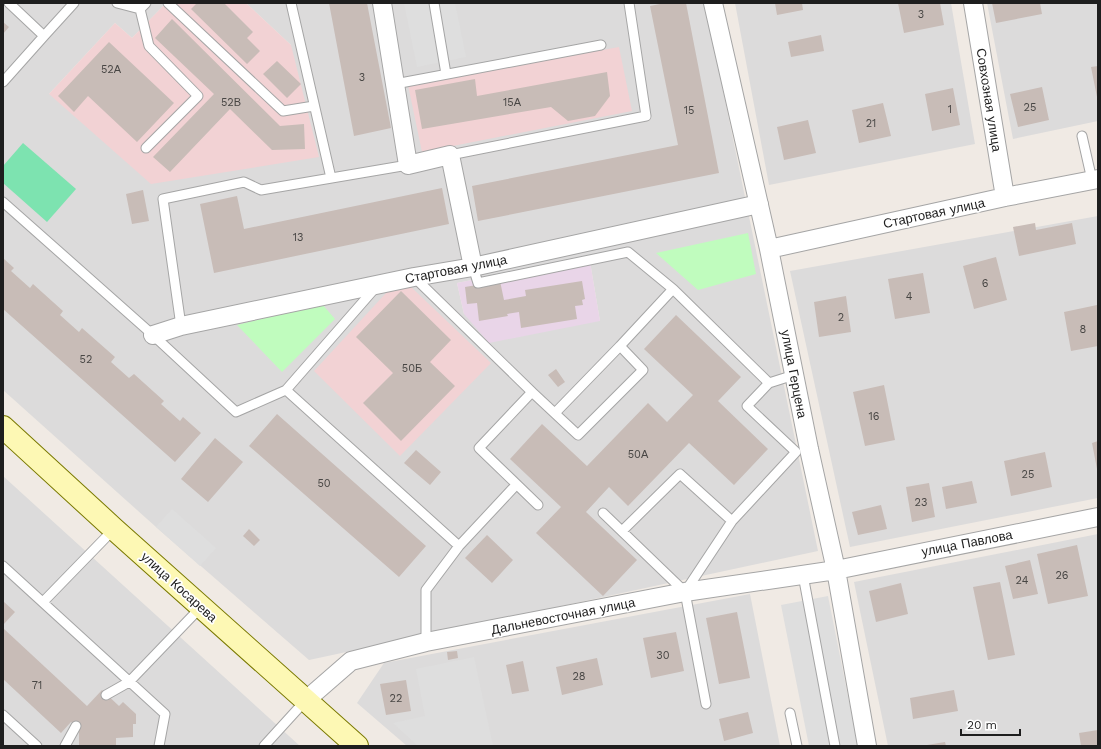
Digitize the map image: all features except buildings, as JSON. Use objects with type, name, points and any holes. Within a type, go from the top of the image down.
[{"type":"street","points":[[382,3],[408,165],[450,155],[473,267]]},
{"type":"street","name":"улица Герцена","points":[[713,3],[770,249],[794,375],[803,450],[836,570],[867,746]]},
{"type":"street","name":"Совхозная улица","points":[[973,3],[1005,198]]},
{"type":"street","name":"Стартовая улица","points":[[770,249],[1095,180]]},
{"type":"street","name":"Стартовая улица","points":[[153,334],[181,326],[378,284],[473,267],[759,204]]},
{"type":"street","name":"улица Косарева","points":[[3,427],[114,529],[357,746]]},
{"type":"street","name":"улица Павлова","points":[[836,570],[1098,517]]},
{"type":"street","name":"Дальневосточная улица","points":[[305,700],[351,661],[426,642],[685,592],[836,570]]},
{"type":"lane","points":[[9,3],[44,36]]},
{"type":"lane","points":[[3,82],[74,3]]},
{"type":"lane","points":[[117,3],[143,6],[149,46],[198,96],[146,148]]},
{"type":"lane","points":[[168,3],[283,111],[314,106]]},
{"type":"lane","points":[[291,3],[331,178]]},
{"type":"lane","points":[[434,3],[446,74]]},
{"type":"lane","points":[[450,155],[646,116],[629,3]]},
{"type":"lane","points":[[395,84],[602,45]]},
{"type":"lane","points":[[1082,136],[1095,180]]},
{"type":"lane","points":[[181,326],[163,199],[244,182],[261,190],[408,165]]},
{"type":"lane","points":[[3,202],[153,334],[236,412],[286,390],[378,284]]},
{"type":"lane","points":[[473,267],[478,283],[628,252],[673,289],[769,383]]},
{"type":"lane","points":[[414,277],[578,435],[643,370],[620,346]]},
{"type":"lane","points":[[555,413],[673,289]]},
{"type":"lane","points":[[685,592],[732,521],[803,450],[747,406],[769,383],[794,375]]},
{"type":"lane","points":[[286,390],[459,546]]},
{"type":"lane","points":[[532,392],[479,448],[538,506]]},
{"type":"lane","points":[[622,531],[680,474],[732,521]]},
{"type":"lane","points":[[426,642],[426,590],[459,546],[516,484]]},
{"type":"lane","points":[[603,513],[685,592],[706,704]]},
{"type":"lane","points":[[43,602],[114,529]]},
{"type":"lane","points":[[3,566],[165,714],[159,746]]},
{"type":"lane","points":[[803,575],[835,746]]},
{"type":"lane","points":[[106,694],[129,682],[201,607]]},
{"type":"lane","points":[[264,746],[305,700]]},
{"type":"lane","points":[[790,713],[797,746]]},
{"type":"lane","points":[[3,715],[37,746]]},
{"type":"lane","points":[[65,746],[76,726]]},
{"type":"shaded area","points":[[3,3],[166,3],[132,38],[115,23],[49,94],[291,45],[246,3],[705,3],[818,551],[309,660],[156,527],[3,390]],"holes":[[[589,256],[600,321],[464,314],[457,283]]]},
{"type":"shaded area","points":[[166,3],[246,3],[291,45],[319,157],[151,184],[49,94],[115,23],[132,38]]},
{"type":"shaded area","points":[[404,3],[455,3],[466,57],[417,67]]},
{"type":"shaded area","points":[[735,3],[951,3],[975,144],[769,185]]},
{"type":"shaded area","points":[[987,3],[1098,3],[1098,121],[1013,139]]},
{"type":"shaded area","points":[[619,47],[632,111],[422,152],[408,85]]},
{"type":"shaded area","points":[[1098,216],[1098,498],[850,547],[790,271]]},
{"type":"shaded area","points":[[589,256],[600,321],[489,343],[464,314],[457,283]]},
{"type":"shaded area","points":[[410,286],[491,363],[400,456],[314,371],[387,292]]},
{"type":"shaded area","points":[[3,476],[300,746],[3,746]]},
{"type":"shaded area","points":[[172,509],[216,548],[200,566],[156,527]]},
{"type":"shaded area","points":[[1098,534],[1098,746],[888,746],[854,582]]},
{"type":"shaded area","points":[[750,594],[780,746],[407,746],[357,703],[384,663]]},
{"type":"shaded area","points":[[828,596],[858,746],[809,746],[781,605]]},
{"type":"shaded area","points":[[474,657],[493,746],[418,746],[393,723],[425,716],[416,669]]},
{"type":"green space","points":[[23,143],[76,189],[47,222],[3,183],[3,166]]},
{"type":"green space","points":[[748,233],[756,274],[698,290],[656,253]]},
{"type":"green space","points":[[322,304],[335,319],[282,372],[237,325]]}]
